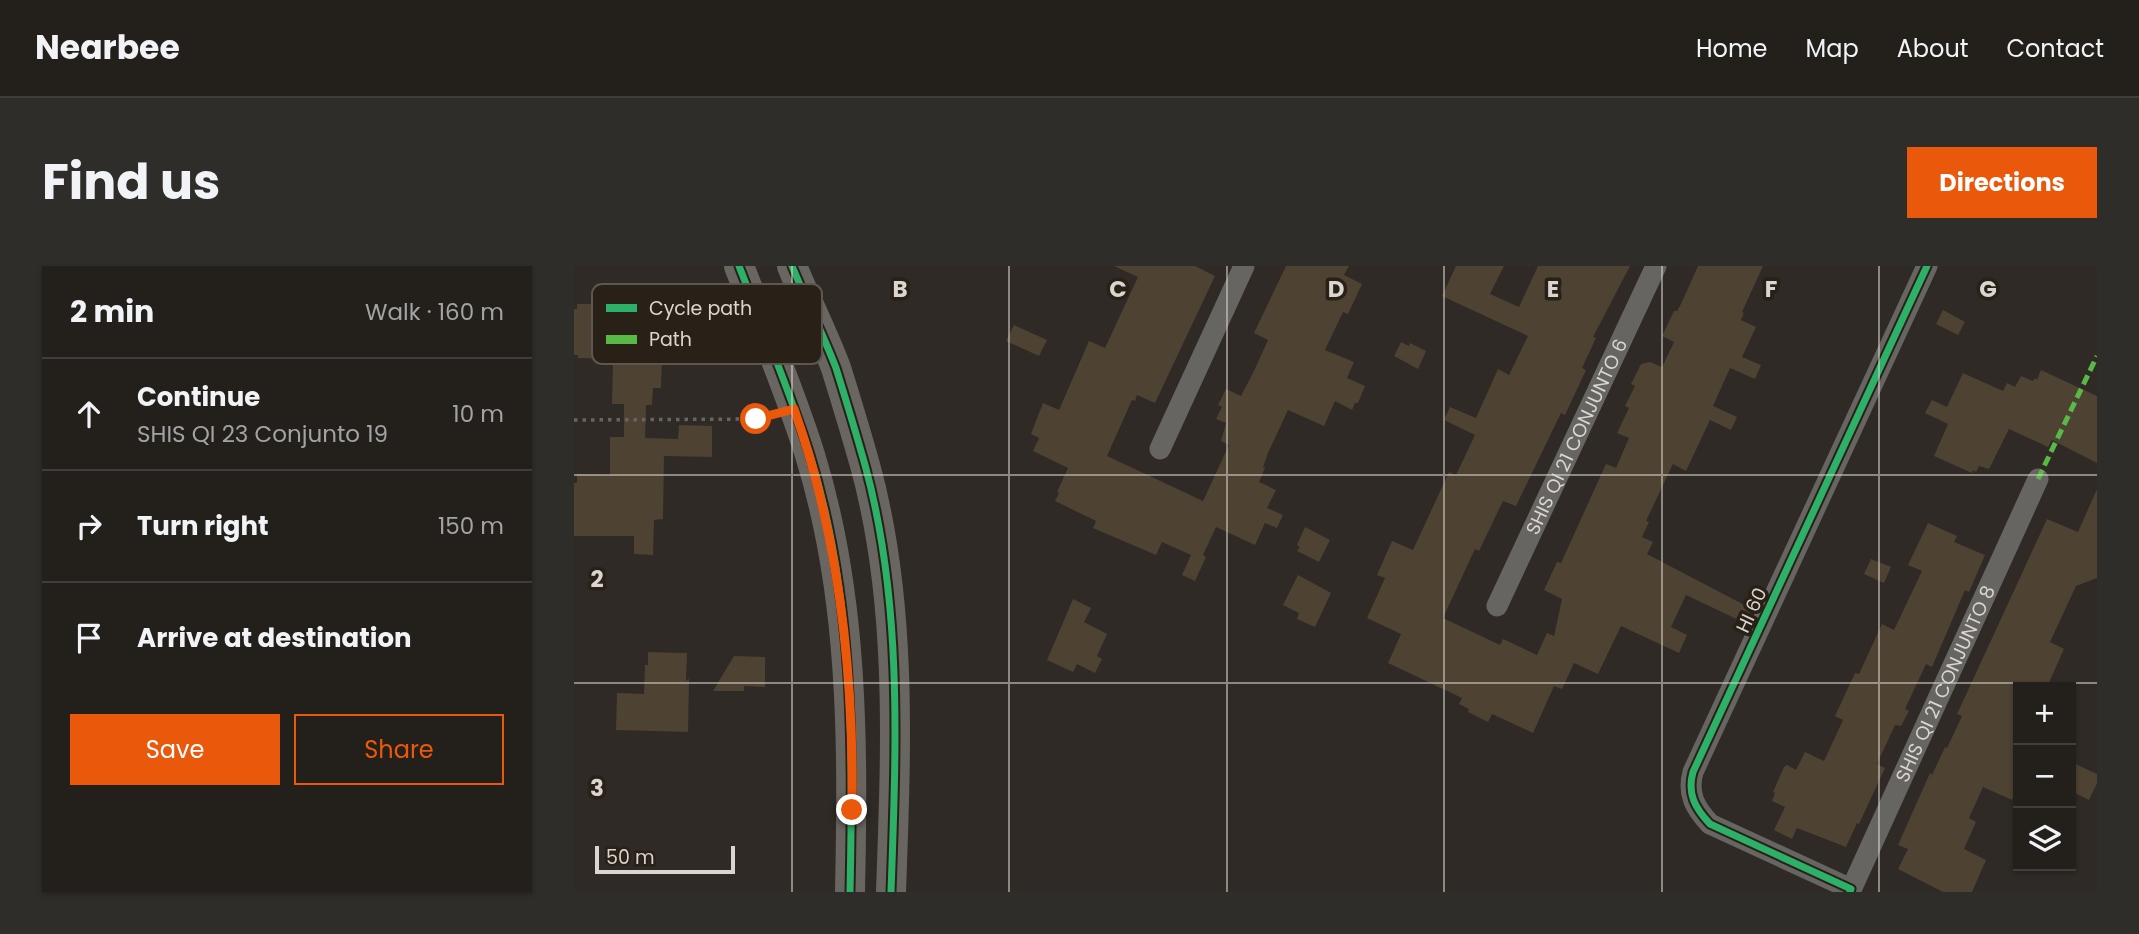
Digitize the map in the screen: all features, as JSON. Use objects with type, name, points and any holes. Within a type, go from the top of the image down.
[{"type":"main road","points":[[738,266],[745,284]]},
{"type":"main road","points":[[822,332],[866,467],[891,612],[896,770],[891,892]]},
{"type":"main road","points":[[776,364],[814,468],[842,606],[852,713],[850,892]]},
{"type":"street","points":[[1160,449],[1244,266]]},
{"type":"street","name":"SHIS QI 21 CONJUNTO 6","points":[[1497,606],[1656,266]]},
{"type":"street","name":"HI 60","points":[[1851,890],[1710,824],[1698,812],[1689,785],[1927,266]]},
{"type":"street","name":"SHIS QI 21 CONJUNTO 8","points":[[1851,890],[2038,479]]},
{"type":"path","points":[[574,419],[756,419],[794,409]]},
{"type":"building","points":[[1114,266],[1195,266],[1215,276],[1155,403],[1137,395],[1135,401],[1132,400],[1107,456],[1203,501],[1229,445],[1221,441],[1226,423],[1216,419],[1222,407],[1218,405],[1226,389],[1241,396],[1253,373],[1268,340],[1254,333],[1286,266],[1349,266],[1344,275],[1362,284],[1348,314],[1343,312],[1325,350],[1354,362],[1347,378],[1365,386],[1358,403],[1355,403],[1352,410],[1335,401],[1324,426],[1288,410],[1268,453],[1259,482],[1276,490],[1267,508],[1283,515],[1277,528],[1265,523],[1255,545],[1216,527],[1195,581],[1182,575],[1191,555],[1162,542],[1156,555],[1093,528],[1096,521],[1055,501],[1068,468],[1033,451],[1039,438],[1031,434],[1043,403],[1059,410],[1089,341],[1105,348],[1138,277]]},
{"type":"building","points":[[1456,266],[1504,266],[1490,294],[1519,307],[1538,266],[1630,266],[1593,337],[1596,338],[1582,368],[1586,370],[1565,415],[1561,413],[1516,506],[1503,501],[1479,551],[1475,549],[1443,618],[1500,645],[1503,639],[1537,655],[1547,633],[1554,636],[1562,599],[1544,590],[1557,562],[1561,563],[1606,464],[1616,468],[1629,438],[1617,433],[1629,408],[1625,406],[1635,386],[1631,384],[1641,364],[1650,362],[1662,367],[1674,342],[1662,336],[1674,311],[1677,311],[1681,304],[1698,266],[1763,266],[1741,320],[1756,327],[1742,357],[1761,365],[1755,379],[1730,368],[1713,406],[1737,417],[1731,430],[1710,420],[1686,471],[1673,464],[1646,521],[1649,522],[1642,537],[1653,542],[1647,554],[1752,609],[1745,623],[1686,595],[1671,627],[1687,635],[1679,653],[1621,626],[1598,674],[1574,663],[1562,689],[1554,686],[1533,733],[1492,714],[1488,722],[1459,704],[1462,698],[1388,663],[1401,634],[1367,618],[1385,578],[1377,575],[1392,541],[1413,550],[1449,472],[1456,475],[1475,435],[1444,420],[1450,407],[1476,418],[1498,369],[1509,375],[1528,336],[1442,296]]},
{"type":"building","points":[[577,304],[592,304],[592,358],[578,358],[578,355],[574,355],[574,309],[577,309]]},
{"type":"building","points":[[1943,310],[1965,322],[1958,335],[1936,324]]},
{"type":"building","points":[[1014,325],[1047,340],[1039,356],[1006,341]]},
{"type":"building","points":[[1401,342],[1409,346],[1410,343],[1426,351],[1418,369],[1394,356]]},
{"type":"building","points":[[613,364],[662,364],[661,388],[653,388],[652,405],[646,405],[645,438],[678,439],[679,425],[712,426],[712,457],[664,456],[663,519],[654,520],[653,555],[634,554],[634,536],[574,536],[574,483],[577,483],[577,474],[610,475],[610,437],[624,437],[624,404],[612,404]]},
{"type":"building","points":[[2041,370],[2097,396],[2097,463],[2052,440],[2048,447],[2009,429],[1989,469],[1979,466],[1976,472],[1973,470],[1972,473],[1934,456],[1948,424],[1925,413],[1932,400],[1947,407],[1963,373],[2003,391],[2007,383],[2015,387],[2021,376],[2037,380]]},
{"type":"building","points":[[2097,489],[2097,578],[2076,586],[2050,642],[2064,649],[2049,682],[2013,682],[2013,798],[2012,800],[1983,787],[1969,818],[1976,822],[1964,849],[1986,860],[1972,892],[1943,892],[1898,869],[1908,849],[1898,845],[1930,773],[1932,775],[1962,716],[1957,714],[2047,519],[2078,532]]},
{"type":"building","points":[[1928,523],[1957,536],[1954,542],[1985,555],[1969,592],[1965,590],[1932,667],[1926,664],[1905,709],[1909,711],[1901,726],[1895,725],[1877,764],[1885,768],[1846,847],[1797,828],[1792,839],[1774,830],[1785,807],[1772,801],[1773,792],[1784,767],[1787,765],[1796,770],[1805,752],[1824,761],[1843,720],[1835,716],[1855,673],[1859,674],[1882,624],[1894,630],[1922,571],[1908,565]]},
{"type":"building","points":[[1305,527],[1330,540],[1319,562],[1297,551]]},
{"type":"building","points":[[1871,559],[1891,567],[1884,583],[1864,574]]},
{"type":"building","points":[[1298,575],[1331,593],[1315,627],[1297,619],[1299,613],[1283,605]]},
{"type":"building","points":[[1073,599],[1091,608],[1084,622],[1107,634],[1097,656],[1102,659],[1095,673],[1077,664],[1073,672],[1047,660]]},
{"type":"building","points":[[648,652],[687,653],[688,732],[616,730],[617,693],[644,694]]},
{"type":"building","points":[[734,656],[765,657],[765,687],[744,686],[744,691],[713,691]]},
{"type":"building","points":[[2076,764],[2097,774],[2097,783],[2089,800],[2076,794]]},
{"type":"marked path","points":[[2038,479],[2097,356]]},
{"type":"cycle path","points":[[739,266],[746,284]]},
{"type":"cycle path","points":[[792,266],[800,284]]},
{"type":"cycle path","points":[[1850,892],[1851,889],[1710,824],[1694,800],[1691,780],[1927,266]]},
{"type":"cycle path","points":[[822,334],[840,380],[865,465],[886,570],[895,731],[891,892]]},
{"type":"cycle path","points":[[778,364],[810,455],[824,509],[843,617],[850,727],[850,892]]},
{"type":"route","points":[[756,419],[794,409],[811,456],[829,532],[842,606],[852,713],[852,810]]}]
